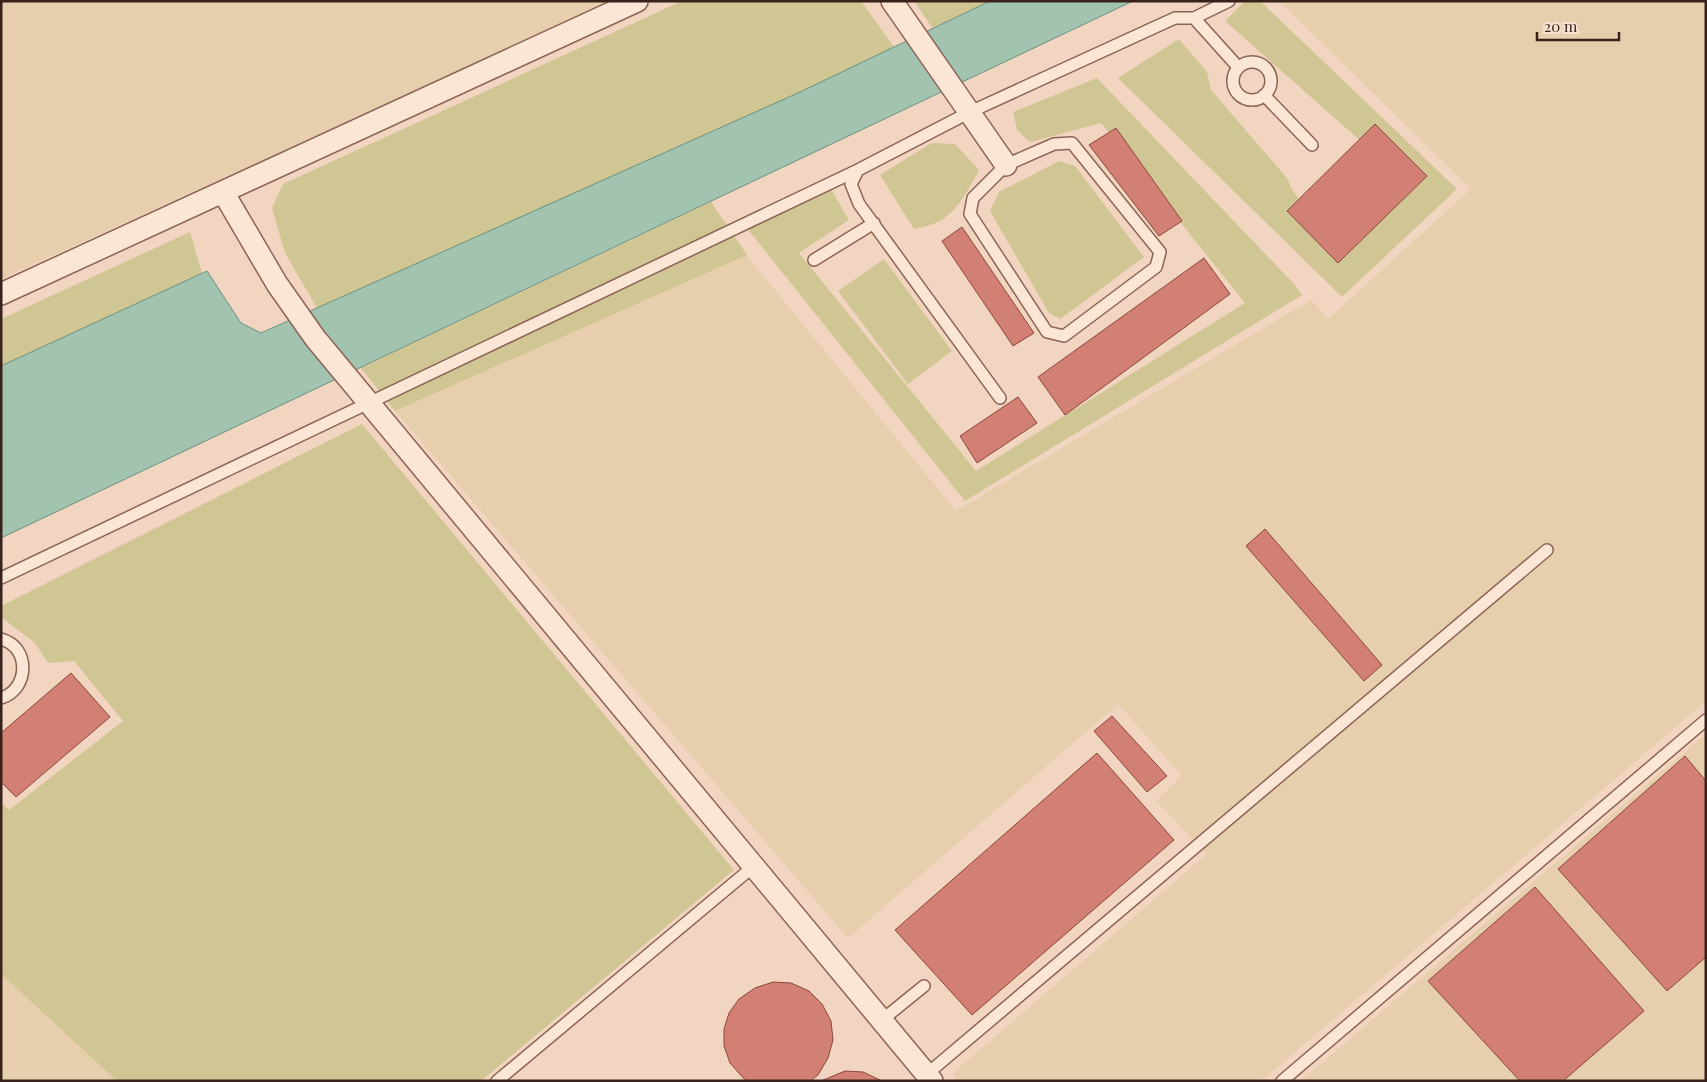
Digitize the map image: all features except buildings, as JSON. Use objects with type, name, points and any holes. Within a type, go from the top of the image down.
[{"type":"street","points":[[1,294],[638,1]]},
{"type":"street","points":[[892,1],[1006,165]]},
{"type":"street","points":[[223,192],[283,292],[315,338],[929,1078]]},
{"type":"lane","points":[[1,578],[368,401],[858,170],[970,112],[1175,18],[1194,18],[1229,1]]},
{"type":"lane","points":[[1194,18],[1238,67]]},
{"type":"lane","points":[[1249,62],[1266,67],[1271,84],[1264,95],[1252,100],[1240,96],[1235,91],[1232,78],[1238,67],[1249,62]]},
{"type":"lane","points":[[1264,95],[1312,145]]},
{"type":"lane","points":[[1054,144],[1072,144],[1160,252],[1156,267],[1064,336],[1047,332],[970,214],[973,198],[1006,165],[1054,144]]},
{"type":"lane","points":[[858,170],[851,184],[859,204],[1000,398]]},
{"type":"lane","points":[[814,260],[874,224]]},
{"type":"lane","points":[[929,1078],[1547,550]]},
{"type":"lane","points":[[1,639],[14,647],[23,664],[20,684],[14,692],[1,698]]},
{"type":"lane","points":[[1282,1081],[1706,720]]},
{"type":"lane","points":[[497,1081],[754,866]]},
{"type":"lane","points":[[882,1020],[924,986]]},
{"type":"shaded area","points":[[1,1],[611,1],[1,279]]},
{"type":"shaded area","points":[[682,1],[861,1],[894,47],[798,93],[317,308],[285,253],[272,208],[283,184]]},
{"type":"shaded area","points":[[914,1],[990,1],[933,29]]},
{"type":"shaded area","points":[[990,1],[1133,1],[1,538],[1,366],[207,271],[241,323],[261,333],[798,93]]},
{"type":"shaded area","points":[[1245,1],[1260,1],[1457,189],[1342,297],[1118,78],[1179,39],[1207,72],[1211,90],[1287,178],[1292,190],[1337,246],[1408,183],[1225,21]]},
{"type":"shaded area","points":[[1279,1],[1706,1],[1706,701],[1261,1081],[958,1081],[953,1073],[1207,854],[1156,801],[1182,776],[1118,704],[848,938],[395,411],[746,255],[956,511],[1311,300],[1328,319],[1471,189]]},
{"type":"shaded area","points":[[1097,78],[1295,285],[1302,295],[965,501],[742,222],[827,182],[849,220],[799,253],[976,471],[1245,303],[1101,123],[1030,142],[1017,130],[1013,112]]},
{"type":"shaded area","points":[[932,143],[955,144],[979,170],[961,201],[947,216],[938,222],[914,229],[880,175]]},
{"type":"shaded area","points":[[1059,161],[1075,166],[1144,257],[1060,319],[1049,313],[990,211],[999,192]]},
{"type":"shaded area","points":[[711,202],[747,255],[395,411],[361,368]]},
{"type":"shaded area","points":[[190,232],[202,273],[1,366],[1,319]]},
{"type":"shaded area","points":[[884,259],[952,351],[908,384],[838,291]]},
{"type":"shaded area","points":[[362,424],[734,870],[481,1081],[117,1081],[1,974],[1,802],[9,810],[123,721],[74,661],[48,663],[35,643],[1,617],[1,606]]},
{"type":"shaded area","points":[[1706,734],[1706,1081],[1301,1081]]},
{"type":"shaded area","points":[[1,974],[117,1081],[1,1081]]}]
